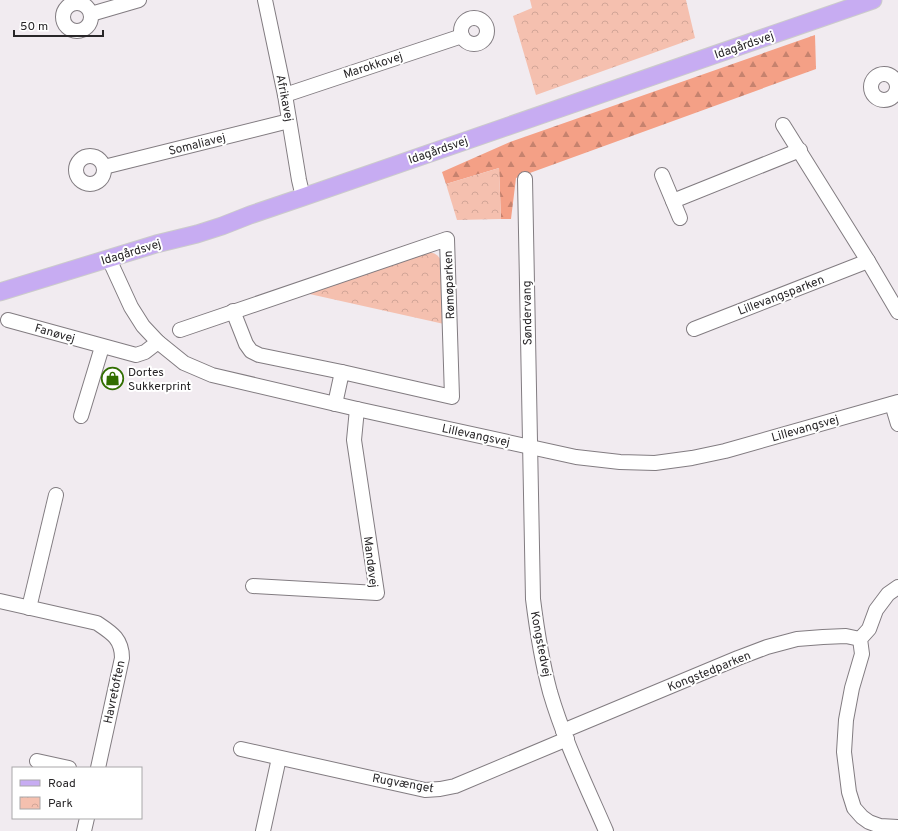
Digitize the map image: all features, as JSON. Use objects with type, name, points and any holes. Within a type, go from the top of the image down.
[{"type":"main road","name":"Idagårdsvej","points":[[0,292],[222,226],[250,215],[873,0]]},
{"type":"street","points":[[91,14],[140,0]]},
{"type":"street","name":"Afrikavej","points":[[265,0],[285,94],[303,197]]},
{"type":"street","name":"Marokkovej","points":[[285,94],[462,36]]},
{"type":"street","name":"Somaliavej","points":[[104,167],[289,121]]},
{"type":"street","points":[[783,124],[898,312]]},
{"type":"street","points":[[673,201],[800,150]]},
{"type":"street","points":[[662,175],[680,218]]},
{"type":"street","name":"Søndervang","points":[[525,180],[529,447]]},
{"type":"street","name":"Rømøparken","points":[[180,330],[232,311],[447,239],[452,397],[259,355],[251,351],[246,344],[232,311]]},
{"type":"street","name":"Lillevangsvej","points":[[109,259],[131,307],[143,326],[158,342],[184,364],[212,375],[357,409],[576,457],[620,462],[655,463],[692,458],[725,451],[895,403]]},
{"type":"street","name":"Lillevangsparken","points":[[694,329],[868,261]]},
{"type":"street","name":"Fanøvej","points":[[8,320],[102,347],[136,355],[145,352],[158,342]]},
{"type":"street","points":[[81,416],[102,347]]},
{"type":"street","points":[[335,404],[342,372]]},
{"type":"street","points":[[895,403],[898,424]]},
{"type":"street","name":"Mandøvej","points":[[253,586],[377,592],[354,440],[357,409]]},
{"type":"street","name":"Kongstedvej","points":[[529,447],[533,599],[541,653],[550,692],[565,735],[606,831]]},
{"type":"street","points":[[29,608],[56,495]]},
{"type":"street","points":[[898,587],[888,594],[876,610],[869,629],[860,639],[862,654],[852,688],[846,720],[844,752],[849,792],[854,808],[869,822],[880,826],[898,827]]},
{"type":"street","name":"Havretoften","points":[[0,601],[97,624],[110,632],[119,643],[122,650],[122,658],[98,767]]},
{"type":"street","name":"Kongstedparken","points":[[565,735],[738,658],[768,647],[797,639],[846,636],[860,639]]},
{"type":"street","name":"Rugvænget","points":[[241,749],[425,790],[440,790],[455,786],[565,735]]},
{"type":"street","points":[[263,831],[280,758]]},
{"type":"street","points":[[37,761],[64,767]]},
{"type":"street","points":[[84,831],[86,819]]},
{"type":"green space","points":[[530,0],[686,0],[695,38],[536,95],[513,16],[532,8]]},
{"type":"green space","points":[[815,35],[816,69],[516,178],[511,219],[501,219],[499,168],[446,184],[442,172],[510,142]]},
{"type":"green space","points":[[499,168],[501,219],[457,220],[446,184]]},
{"type":"green space","points":[[427,252],[436,255],[442,262],[444,324],[305,293]]},
{"type":"place","name":"Dortes Sukkerprint","points":[[113,379]]}]
